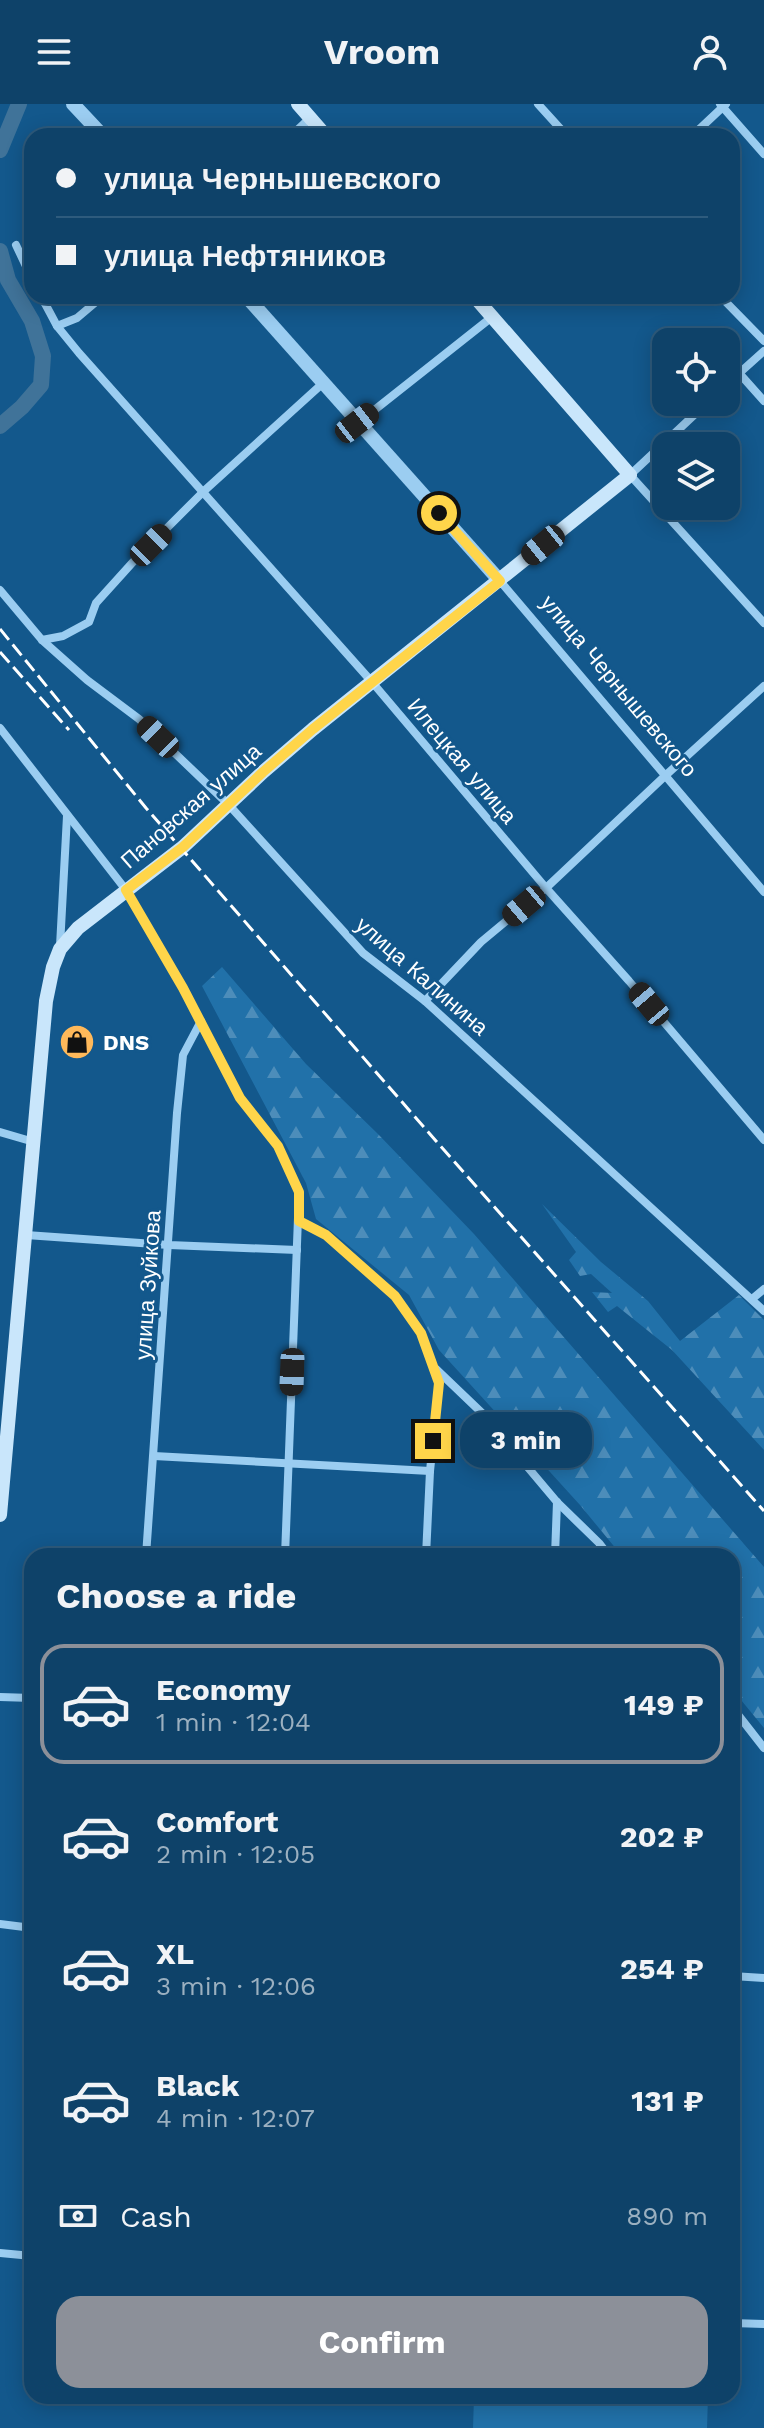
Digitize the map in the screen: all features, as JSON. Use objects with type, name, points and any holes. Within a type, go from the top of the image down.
[{"type":"main road","points":[[298,104],[319,128]]},
{"type":"main road","points":[[483,304],[630,475]]},
{"type":"main road","name":"Пановская улица","points":[[60,949],[78,928],[183,847],[313,729],[630,475]]},
{"type":"main road","points":[[0,1515],[46,1001],[60,949]]},
{"type":"street","points":[[73,104],[96,128]]},
{"type":"street","points":[[538,104],[560,128]]},
{"type":"street","points":[[700,128],[723,105],[764,154]]},
{"type":"street","points":[[299,128],[310,118]]},
{"type":"street","points":[[16,245],[24,262]]},
{"type":"street","name":"Илецкая улица","points":[[45,304],[57,326],[79,353],[372,682],[764,1140]]},
{"type":"street","points":[[57,326],[77,318],[94,304]]},
{"type":"street","name":"улица Чернышевского","points":[[253,304],[500,581],[764,892]]},
{"type":"street","points":[[728,304],[764,341]]},
{"type":"street","points":[[357,423],[492,317]]},
{"type":"street","points":[[740,372],[764,351]]},
{"type":"street","points":[[740,374],[764,401]]},
{"type":"street","points":[[42,640],[63,636],[89,622],[96,603],[133,562],[204,491],[322,384]]},
{"type":"street","points":[[693,416],[630,475],[764,623]]},
{"type":"street","name":"улица Калинина","points":[[0,590],[42,640],[87,680],[139,719],[228,804],[363,953],[425,1001],[764,1311]]},
{"type":"street","points":[[425,1001],[481,942],[546,888],[764,686]]},
{"type":"street","points":[[0,728],[126,890],[201,1021],[240,1098],[278,1146],[299,1192],[285,1548]]},
{"type":"street","points":[[60,949],[67,815]]},
{"type":"street","name":"улица Зуйкова","points":[[147,1548],[183,1055],[201,1021]]},
{"type":"street","points":[[0,1132],[34,1142]]},
{"type":"street","points":[[299,1221],[326,1235],[395,1296],[421,1333],[439,1383],[426,1548]]},
{"type":"street","points":[[26,1235],[297,1250]]},
{"type":"street","points":[[752,1299],[764,1289]]},
{"type":"street","points":[[430,1364],[482,1413],[557,1502],[603,1548]]},
{"type":"street","points":[[154,1456],[430,1471]]},
{"type":"street","points":[[555,1548],[557,1502]]},
{"type":"street","points":[[0,1697],[24,1698]]},
{"type":"street","points":[[740,1717],[764,1748]]},
{"type":"street","points":[[0,1924],[24,1927]]},
{"type":"street","points":[[740,1976],[764,1978]]},
{"type":"street","points":[[0,2253],[24,2255]]},
{"type":"street","points":[[740,2323],[764,2324],[764,2314]]},
{"type":"green space","points":[[222,967],[306,1064],[474,1234],[764,1567],[764,1728],[740,1699],[740,1548],[615,1548],[439,1350],[409,1295],[316,1219],[306,1183],[202,986]]},
{"type":"green space","points":[[542,1204],[601,1262],[648,1301],[680,1341],[739,1295],[764,1320],[764,1450],[672,1350],[617,1306],[608,1312],[592,1292],[612,1293],[591,1274],[580,1276],[569,1260],[576,1252]]},
{"type":"green space","points":[[474,2404],[708,2404],[707,2428],[473,2428]]},
{"type":"waterway","points":[[0,150],[19,104]]},
{"type":"waterway","points":[[0,251],[8,280],[32,321],[43,356],[41,385],[0,426]]},
{"type":"railway","points":[[0,629],[146,808],[764,1511]]},
{"type":"railway","points":[[0,652],[69,730]]},
{"type":"place","name":"DNS","points":[[77,1042]]},
{"type":"route","points":[[433,1441],[439,1383],[421,1333],[395,1296],[326,1235],[299,1221],[299,1192],[278,1146],[240,1098],[183,988],[126,890],[183,847],[313,729],[500,581],[439,513]]}]
